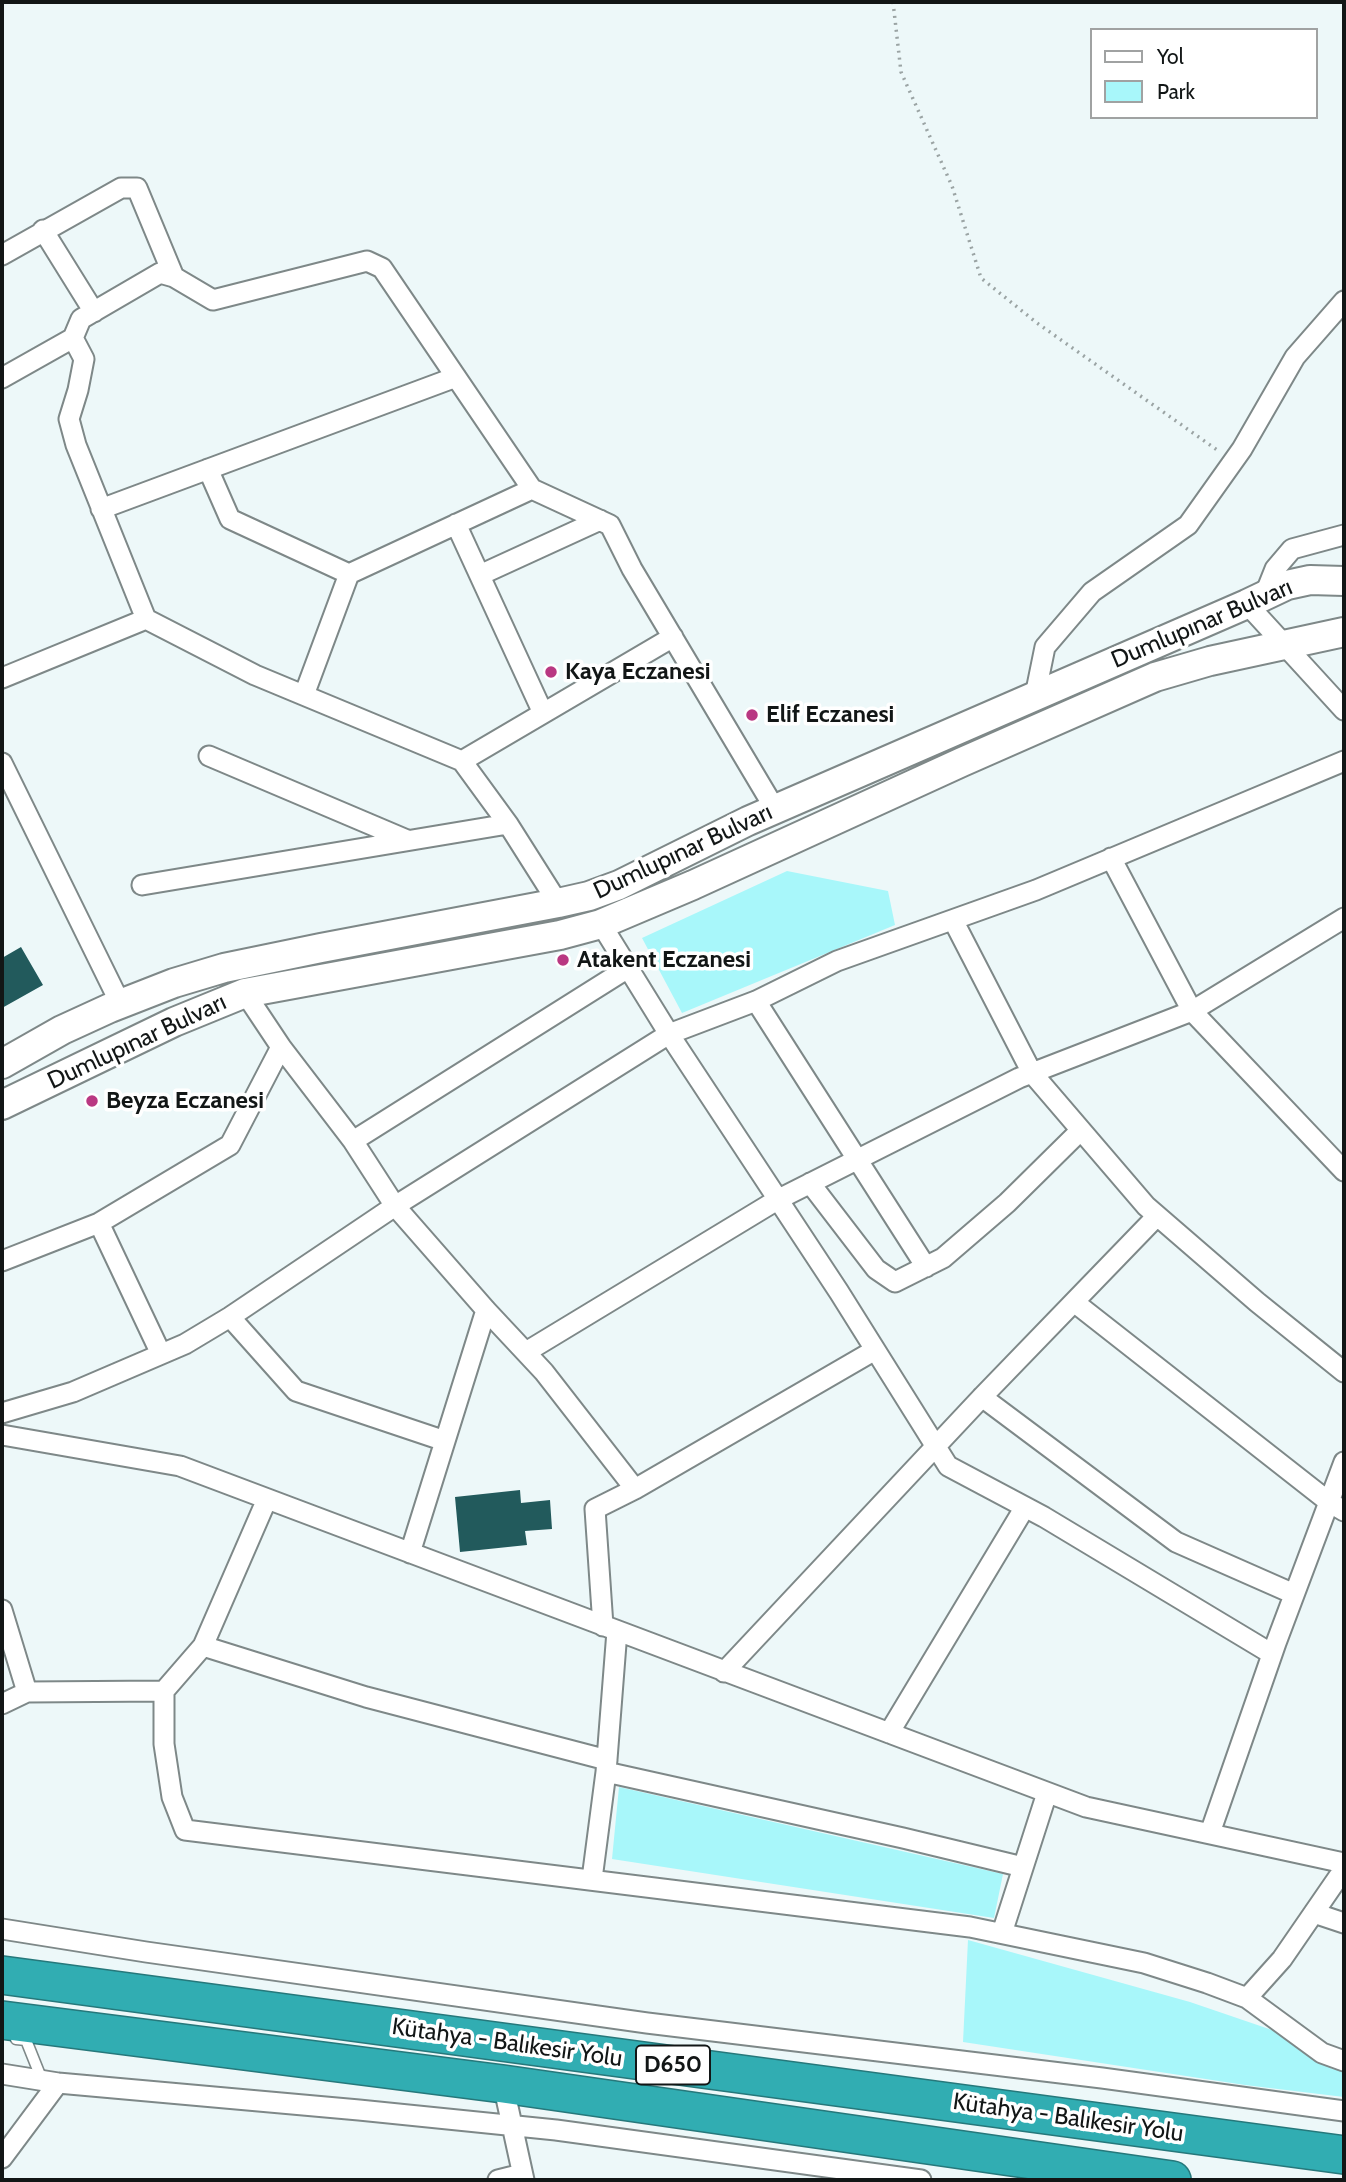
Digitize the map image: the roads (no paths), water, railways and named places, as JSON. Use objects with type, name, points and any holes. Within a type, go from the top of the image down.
[{"type":"highway","name":"Kütahya - Balıkesir Yolu","points":[[2,1975],[1344,2155]]},
{"type":"highway","name":"Kütahya - Balıkesir Yolu","points":[[2,2020],[503,2084],[1172,2180]]},
{"type":"main road","name":"Dumlupınar Bulvarı","points":[[2,1064],[62,1030],[121,1004],[173,983],[224,968],[589,896],[619,885],[775,809],[1287,584],[1310,580],[1344,581]]},
{"type":"main road","name":"Dumlupınar Bulvarı","points":[[2,1105],[174,1022],[245,993],[560,936],[601,924],[694,885],[974,756],[1155,677],[1210,661],[1344,632]]},
{"type":"street","points":[[2,255],[121,188],[137,188],[174,277]]},
{"type":"street","points":[[43,230],[94,312]]},
{"type":"street","points":[[2,378],[73,338],[81,319],[160,273],[174,277],[213,300],[367,261],[382,268],[533,489],[611,525],[632,569],[775,809]]},
{"type":"street","points":[[1035,696],[1045,648],[1092,592],[1188,525],[1233,462],[1295,357],[1344,301]]},
{"type":"street","points":[[73,338],[84,359],[69,419],[76,445],[146,619],[255,675],[462,761],[508,824],[558,903]]},
{"type":"street","points":[[101,509],[456,377]]},
{"type":"street","points":[[208,469],[230,519],[349,574]]},
{"type":"street","points":[[304,695],[349,574],[533,489]]},
{"type":"street","points":[[480,575],[600,520]]},
{"type":"street","points":[[456,524],[542,713]]},
{"type":"street","points":[[1344,536],[1292,549],[1275,569],[1256,599],[1284,645],[1344,710]]},
{"type":"street","points":[[2,678],[146,619]]},
{"type":"street","points":[[462,761],[673,637]]},
{"type":"street","points":[[209,756],[408,841]]},
{"type":"street","points":[[2,1413],[72,1392],[185,1344],[230,1317],[395,1206],[670,1034],[756,1001],[837,961],[1036,890],[1344,761]]},
{"type":"street","points":[[2,763],[121,1004]]},
{"type":"street","points":[[142,885],[508,824]]},
{"type":"street","points":[[1111,858],[1192,1011],[1344,1171]]},
{"type":"street","points":[[526,1352],[777,1200],[1019,1078],[1192,1011],[1344,918]]},
{"type":"street","points":[[953,919],[1032,1073],[1146,1206],[1257,1302],[1344,1372]]},
{"type":"street","points":[[601,924],[948,1466],[1025,1507],[1272,1654]]},
{"type":"street","points":[[354,1141],[628,968]]},
{"type":"street","points":[[245,993],[281,1047],[354,1141],[395,1206],[486,1310],[544,1371],[635,1489]]},
{"type":"street","points":[[756,1001],[926,1266]]},
{"type":"street","points":[[2,1261],[99,1223],[230,1145],[281,1047]]},
{"type":"street","points":[[810,1183],[876,1269],[895,1282],[943,1258],[1006,1203],[1082,1130]]},
{"type":"street","points":[[724,1672],[982,1396],[1157,1216]]},
{"type":"street","points":[[99,1223],[161,1354]]},
{"type":"street","points":[[1074,1302],[1337,1506]]},
{"type":"street","points":[[410,1553],[486,1310]]},
{"type":"street","points":[[230,1317],[296,1391],[445,1441]]},
{"type":"street","points":[[593,1879],[607,1766],[610,1629],[595,1509],[635,1489],[875,1350]]},
{"type":"street","points":[[982,1396],[1176,1542],[1294,1594]]},
{"type":"street","points":[[2,1435],[180,1466],[1086,1807],[1344,1863]]},
{"type":"street","points":[[1210,1833],[1294,1594],[1337,1506],[1344,1462]]},
{"type":"street","points":[[267,1499],[203,1646],[164,1691],[164,1744],[172,1797],[185,1830],[593,1879],[1002,1933],[1144,1963],[1207,1983],[1247,1998],[1322,2053],[1344,2061]]},
{"type":"street","points":[[888,1733],[1025,1507]]},
{"type":"street","points":[[2,1611],[27,1692]]},
{"type":"street","points":[[203,1646],[366,1697],[607,1766],[1023,1867]]},
{"type":"street","points":[[2,1704],[27,1692],[164,1691]]},
{"type":"street","points":[[1002,1933],[1048,1793]]},
{"type":"street","points":[[1247,1998],[1282,1959],[1344,1869]]},
{"type":"street","points":[[1314,1913],[1344,1923]]},
{"type":"street","points":[[2,1929],[647,2023],[1102,2078],[1344,2111]]},
{"type":"street","points":[[2,2074],[50,2081],[556,2130],[921,2180]]},
{"type":"street","points":[[2,2158],[50,2081]]},
{"type":"street","points":[[498,2180],[523,2177],[503,2084]]},
{"type":"street","points":[[516,2149],[556,2130]]},
{"type":"lane","points":[[2,2036],[26,2040],[50,2081]]},
{"type":"place","name":"Kaya Eczanesi","points":[[551,672]]},
{"type":"place","name":"Elif Eczanesi","points":[[752,715]]},
{"type":"place","name":"Atakent Eczanesi","points":[[563,960]]},
{"type":"place","name":"Beyza Eczanesi","points":[[92,1101]]}]
